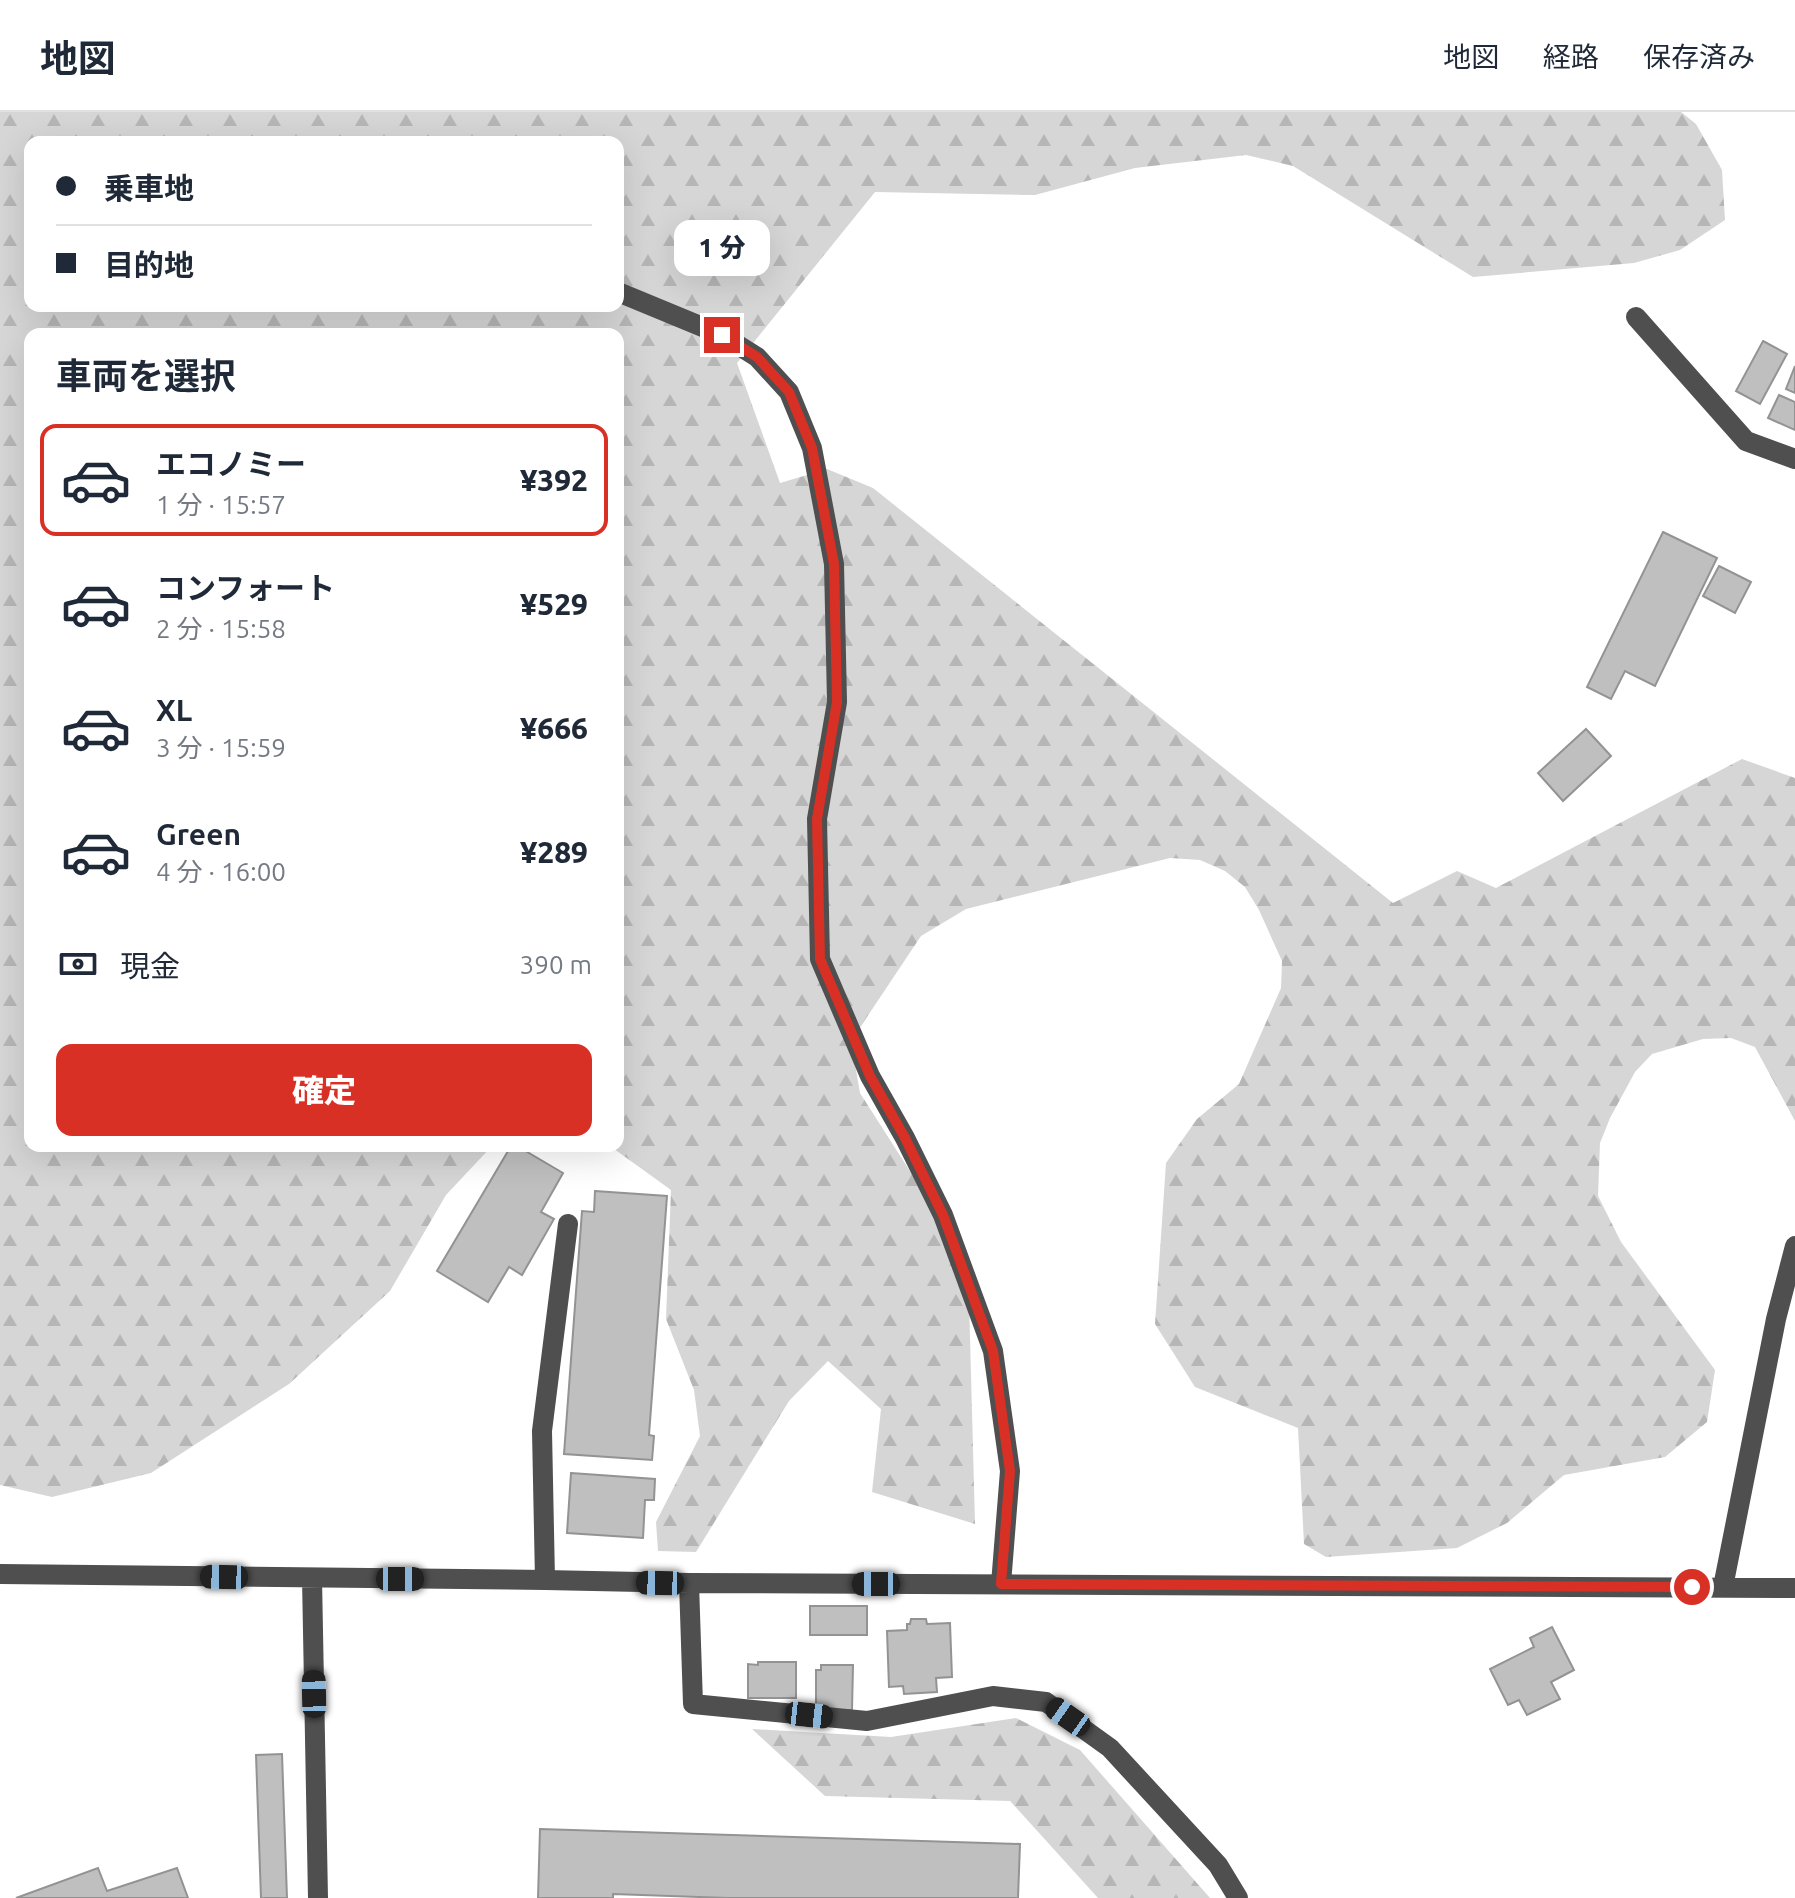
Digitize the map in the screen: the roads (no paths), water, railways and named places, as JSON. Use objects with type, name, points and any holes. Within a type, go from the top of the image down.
[{"type":"street","points":[[624,294],[722,335],[757,357],[789,392],[812,448],[834,564],[837,702],[817,819],[820,959],[870,1076],[943,1215],[993,1351],[1010,1471],[1001,1584]]},
{"type":"street","points":[[1636,317],[1746,441],[1795,459]]},
{"type":"street","points":[[545,1580],[542,1431],[568,1224]]},
{"type":"street","points":[[1723,1587],[1776,1319],[1795,1246]]},
{"type":"street","points":[[0,1574],[689,1583],[1795,1588]]},
{"type":"street","points":[[312,1578],[318,1898]]},
{"type":"street","points":[[689,1583],[693,1704],[867,1721],[993,1696],[1046,1702],[1110,1748],[1218,1865],[1238,1898]]}]
